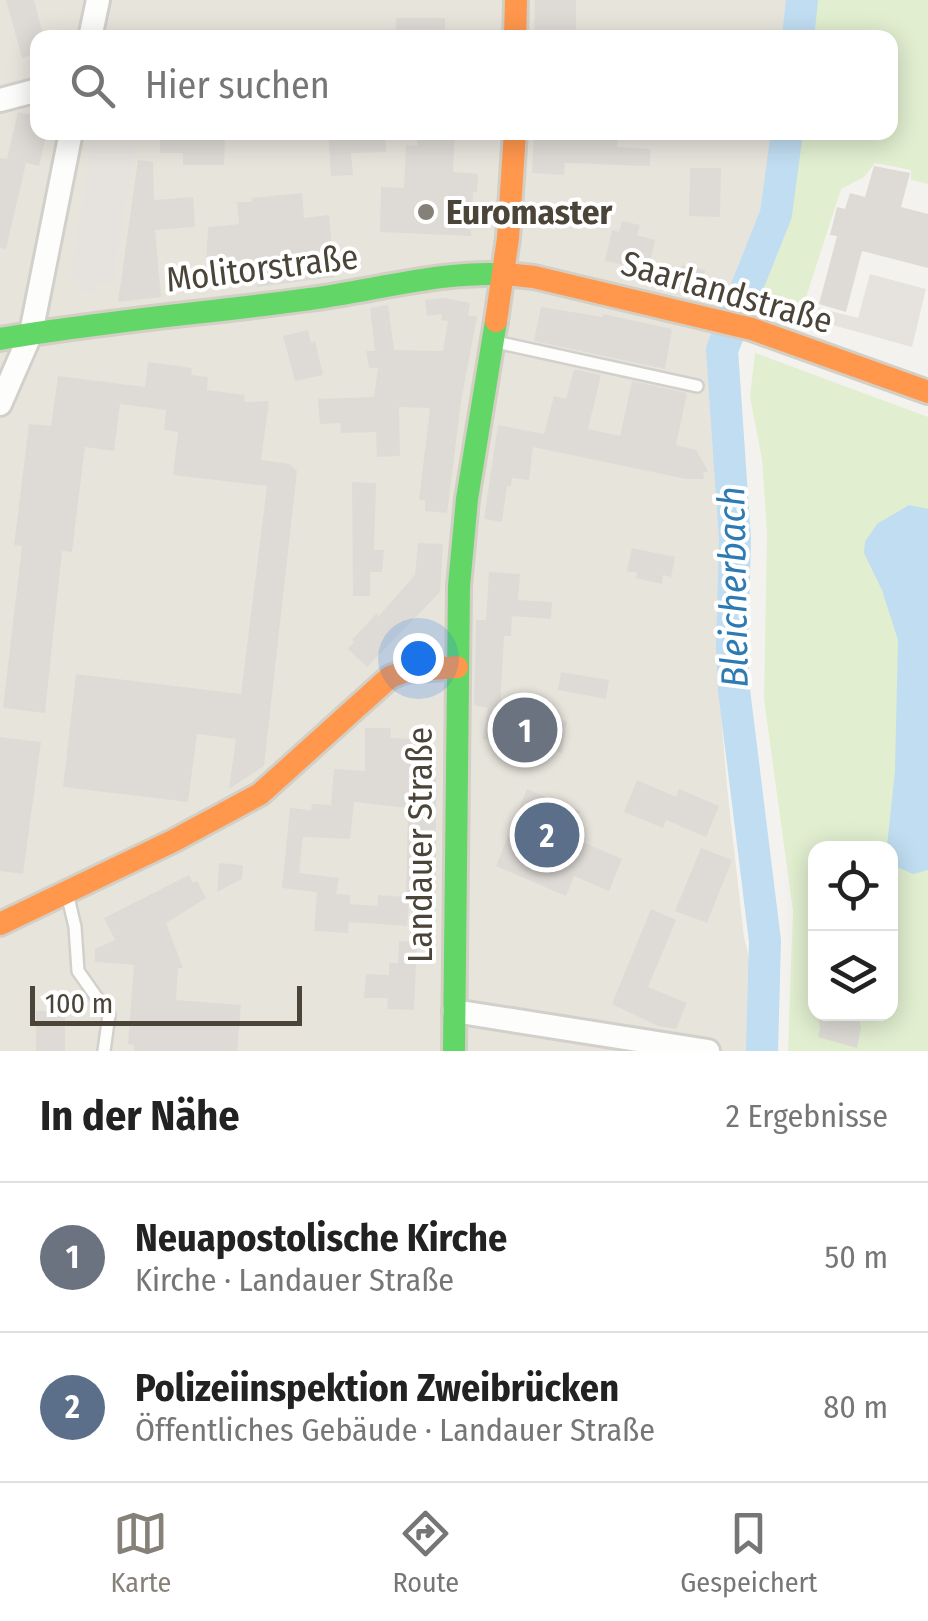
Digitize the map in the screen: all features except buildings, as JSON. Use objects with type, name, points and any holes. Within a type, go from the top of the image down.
[{"type":"main road","points":[[515,30],[516,0]]},
{"type":"main road","name":"Landauer Straße","points":[[454,1051],[457,666],[464,519],[514,192],[515,140]]},
{"type":"main road","name":"Molitorstraße","points":[[0,339],[503,273]]},
{"type":"main road","name":"Saarlandstraße","points":[[503,273],[741,326],[928,392]]},
{"type":"main road","points":[[0,924],[260,794],[390,677],[425,668],[457,666]]},
{"type":"street","points":[[92,30],[98,0]]},
{"type":"street","points":[[0,100],[30,92]]},
{"type":"street","points":[[0,404],[30,333],[68,140]]},
{"type":"street","points":[[454,1011],[634,1046],[708,1051]]},
{"type":"lane","points":[[491,341],[697,386]]},
{"type":"lane","points":[[67,892],[75,927],[78,971],[108,1015],[104,1051]]},
{"type":"shaded area","points":[[0,0],[796,0],[792,30],[30,30],[30,140],[779,140],[762,234],[731,284],[710,358],[727,523],[720,603],[719,690],[744,937],[750,962],[754,1028],[750,1051],[0,1051]]},
{"type":"shaded area","points":[[92,141],[135,148],[113,284],[98,282],[96,295],[78,292],[80,279],[70,277]]},
{"type":"shaded area","points":[[870,274],[926,289],[912,347],[800,316],[803,304],[858,318]]},
{"type":"green space","points":[[796,0],[928,0],[928,184],[911,180],[911,170],[875,163],[864,177],[841,189],[800,316],[730,303],[762,234],[779,140],[898,140],[898,30],[792,30]]},
{"type":"green space","points":[[755,353],[928,417],[928,1051],[788,1051],[793,911],[764,699],[767,534],[762,459],[750,397]]},
{"type":"water","points":[[909,505],[928,509],[928,870],[913,874],[898,867],[898,841],[888,841],[895,771],[898,640],[882,590],[864,553],[865,542],[877,524]]},
{"type":"waterway","name":"Bleicherbach","points":[[799,30],[802,0]]},
{"type":"waterway","name":"Bleicherbach","points":[[762,1051],[765,941],[734,690],[735,539],[722,350],[776,214],[786,140]]},
{"type":"traffic: fast","points":[[0,339],[310,299],[438,278],[515,275]]},
{"type":"traffic: fast","points":[[454,1051],[459,586],[467,499],[496,321]]},
{"type":"traffic: slow","points":[[515,30],[516,0]]},
{"type":"traffic: slow","points":[[496,321],[508,238],[514,140]]},
{"type":"traffic: slow","points":[[515,275],[752,329],[928,392]]},
{"type":"traffic: slow","points":[[0,924],[173,841],[260,794],[390,677],[406,671],[457,667]]},
{"type":"place","name":"Euromaster","points":[[426,212]]},
{"type":"place","name":"Neuapostolische Kirche","points":[[525,730]]},
{"type":"place","name":"Polizeiinspektion Zweibrücken","points":[[547,835]]}]
